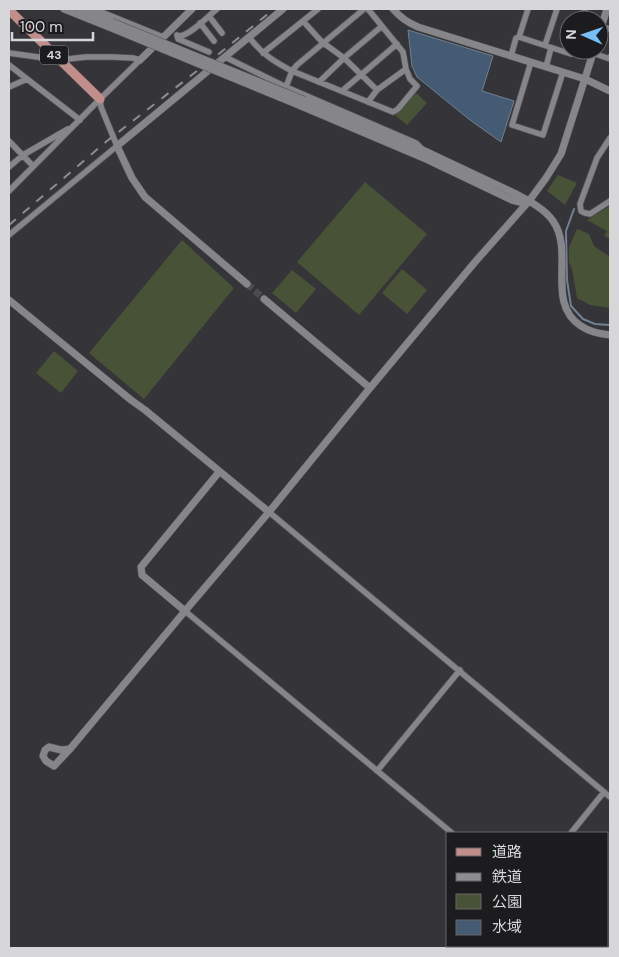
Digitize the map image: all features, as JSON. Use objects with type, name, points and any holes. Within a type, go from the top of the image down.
[{"type":"main road","name":"43","points":[[9,10],[100,99]]},
{"type":"street","points":[[64,9],[110,24]]},
{"type":"street","points":[[80,9],[110,24],[427,152],[529,200],[547,215],[558,229],[562,247],[564,304],[570,317],[590,331],[610,335]]},
{"type":"street","points":[[94,9],[163,37]]},
{"type":"street","points":[[9,191],[192,9]]},
{"type":"street","points":[[178,36],[182,36],[217,9]]},
{"type":"street","points":[[9,235],[283,9]]},
{"type":"street","points":[[262,53],[318,9]]},
{"type":"street","points":[[249,38],[262,53],[278,64],[292,71],[393,112],[398,109],[417,86],[410,79],[406,69],[404,52],[366,9],[322,42],[297,65],[292,71],[286,87]]},
{"type":"street","points":[[393,9],[408,22],[585,79],[610,91]]},
{"type":"street","points":[[511,56],[528,9]]},
{"type":"street","points":[[545,45],[557,9]]},
{"type":"street","points":[[209,16],[222,33]]},
{"type":"street","points":[[303,21],[322,42],[344,58],[377,90]]},
{"type":"street","points":[[200,23],[214,41]]},
{"type":"street","points":[[319,82],[382,26]]},
{"type":"street","points":[[170,30],[178,36],[178,39],[209,52]]},
{"type":"street","points":[[519,37],[559,50]]},
{"type":"street","points":[[342,91],[397,44]]},
{"type":"street","points":[[546,67],[551,48]]},
{"type":"street","points":[[9,53],[59,60],[112,57],[140,60]]},
{"type":"street","points":[[225,57],[286,87],[416,143],[427,152]]},
{"type":"street","points":[[70,749],[61,750],[49,747],[45,750],[43,756],[46,761],[54,766],[70,749],[546,178],[561,154],[591,60]]},
{"type":"street","points":[[531,62],[512,125],[520,128],[543,135],[563,72]]},
{"type":"street","points":[[9,65],[80,120]]},
{"type":"street","points":[[368,102],[377,90],[406,69]]},
{"type":"street","points":[[9,87],[27,79]]},
{"type":"street","points":[[100,99],[101,107],[117,146],[132,178],[145,198],[246,284]]},
{"type":"street","points":[[302,103],[512,200],[520,202],[529,200]]},
{"type":"street","points":[[9,167],[23,155],[74,126]]},
{"type":"street","points":[[610,138],[597,158],[580,204],[581,210],[590,214],[610,201]]},
{"type":"street","points":[[10,144],[34,166]]},
{"type":"street","points":[[264,299],[370,388]]},
{"type":"street","points":[[9,300],[269,512],[610,796]]},
{"type":"street","points":[[219,472],[141,567],[142,574],[451,832]]},
{"type":"street","points":[[377,771],[460,670]]},
{"type":"street","points":[[572,832],[604,792]]},
{"type":"green space","points":[[415,92],[427,103],[407,125],[395,115]]},
{"type":"green space","points":[[558,175],[577,183],[565,205],[547,191]]},
{"type":"green space","points":[[365,182],[427,234],[359,315],[297,262]]},
{"type":"green space","points":[[610,206],[610,239],[604,236],[607,231],[587,220]]},
{"type":"green space","points":[[577,229],[589,234],[594,246],[610,257],[610,308],[590,305],[577,298],[569,262],[569,247]]},
{"type":"green space","points":[[182,240],[234,288],[144,399],[89,353]]},
{"type":"green space","points":[[402,269],[427,290],[407,314],[382,293]]},
{"type":"green space","points":[[292,270],[316,289],[296,313],[272,293]]},
{"type":"green space","points":[[54,351],[78,371],[61,393],[36,373]]},
{"type":"water","points":[[408,30],[493,56],[482,91],[514,101],[501,142],[470,120],[417,77],[412,66]]},
{"type":"waterway","points":[[574,209],[566,231],[567,280],[571,306],[583,319],[595,324],[610,325]]},
{"type":"tunnel","points":[[247,284],[264,299]]},
{"type":"railway","points":[[9,225],[107,141],[274,9]]}]
